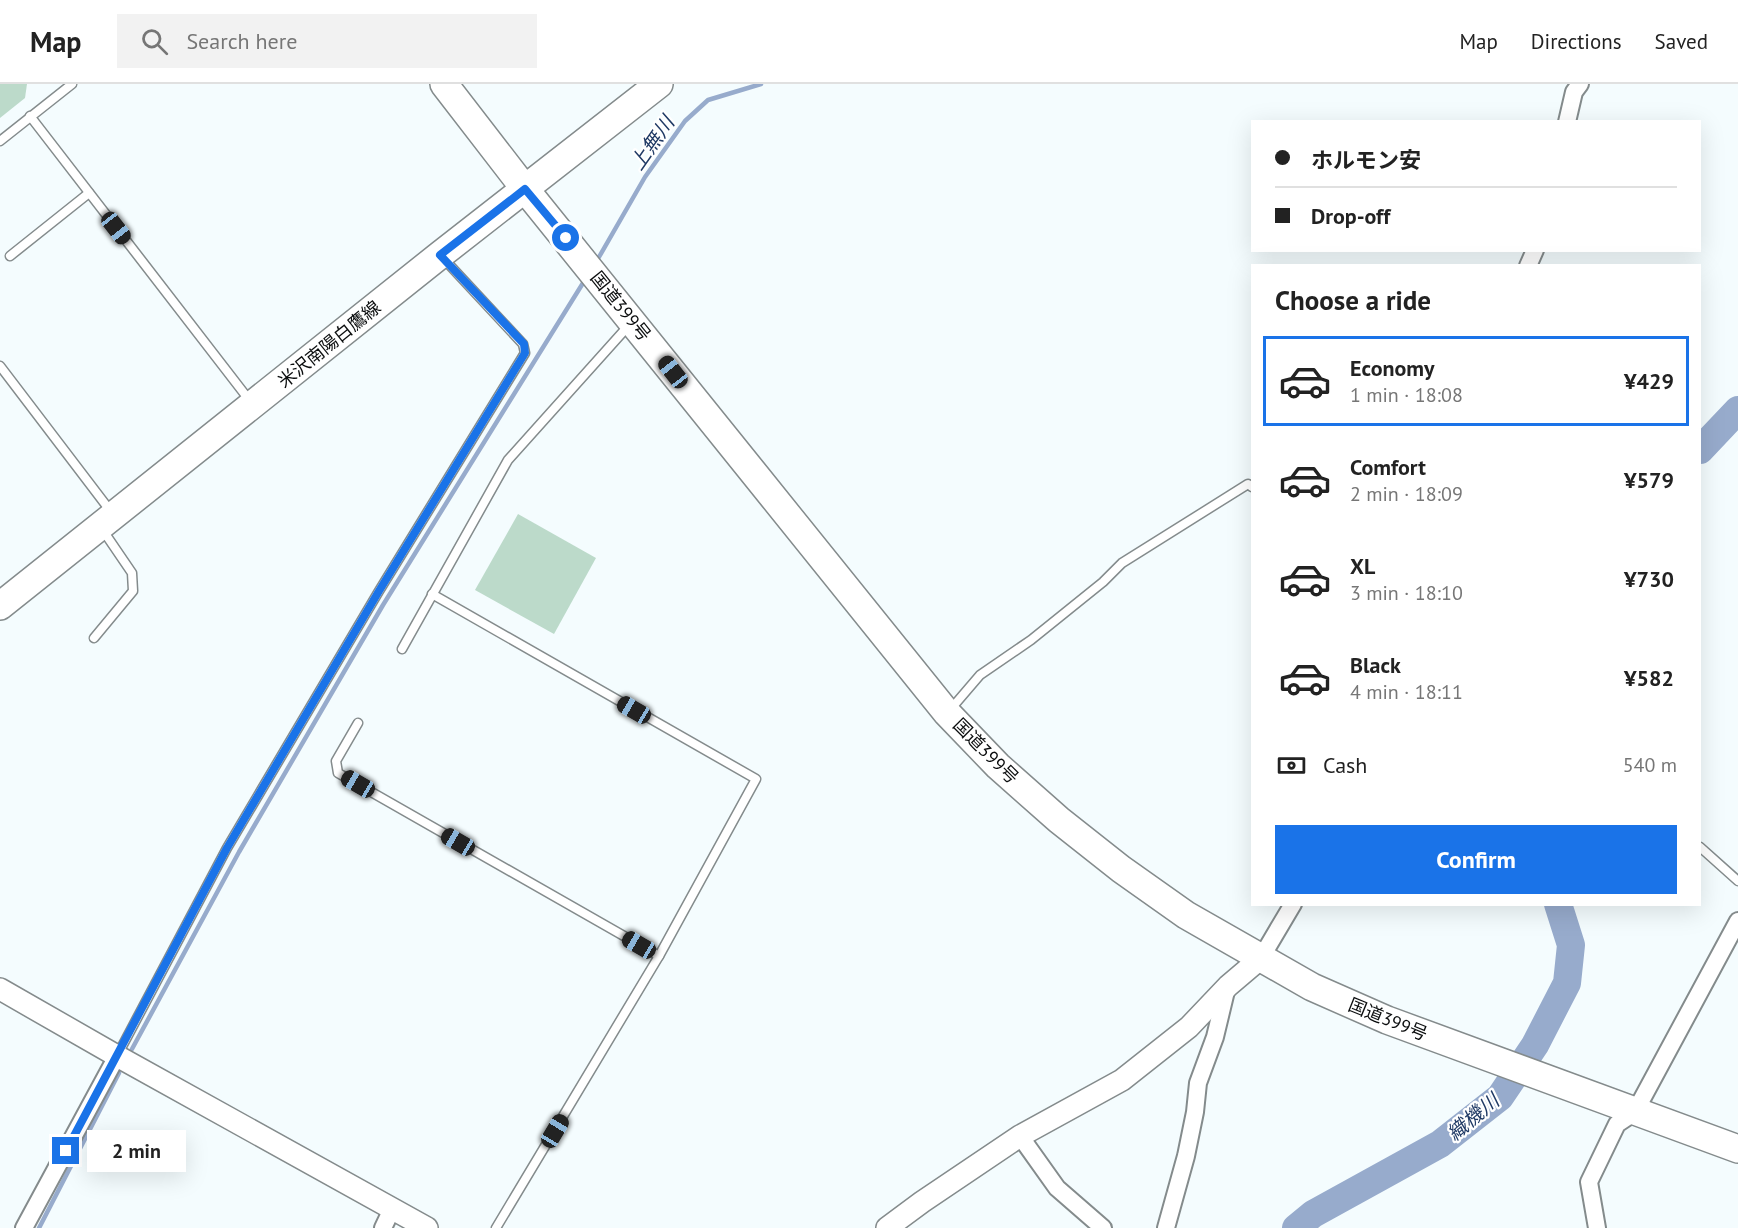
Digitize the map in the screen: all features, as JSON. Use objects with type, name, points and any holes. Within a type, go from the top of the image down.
[{"type":"main road","name":"国道399号","points":[[444,84],[525,189],[947,713],[998,766],[1050,812],[1121,869],[1186,915],[1312,987],[1387,1020],[1504,1065],[1738,1149]]},
{"type":"main road","name":"米沢南陽白鷹線","points":[[0,606],[440,255],[659,84]]},
{"type":"street","points":[[1567,120],[1574,92],[1580,84]]},
{"type":"street","points":[[887,1228],[1020,1136],[1122,1080],[1189,1026],[1228,986],[1261,958],[1292,906]]},
{"type":"street","points":[[1597,1228],[1589,1182],[1617,1124],[1635,1112],[1738,921]]},
{"type":"street","points":[[1166,1228],[1196,1113],[1198,1083],[1215,1037],[1228,986]]},
{"type":"street","points":[[0,988],[117,1056],[427,1228]]},
{"type":"street","points":[[24,1228],[117,1056]]},
{"type":"street","points":[[1020,1136],[1057,1188],[1103,1228]]},
{"type":"street","points":[[383,1228],[392,1209]]},
{"type":"lane","points":[[0,141],[72,84]]},
{"type":"lane","points":[[30,116],[254,405]]},
{"type":"lane","points":[[10,256],[88,193]]},
{"type":"lane","points":[[117,1056],[227,848],[379,591],[525,353],[524,344],[440,255]]},
{"type":"lane","points":[[402,649],[508,460],[633,321]]},
{"type":"lane","points":[[0,366],[107,521],[132,573],[133,591],[94,638]]},
{"type":"lane","points":[[947,713],[980,675],[1031,640],[1103,582],[1122,563],[1248,484],[1251,486]]},
{"type":"lane","points":[[432,594],[756,779],[659,956],[496,1228]]},
{"type":"lane","points":[[358,723],[336,761],[338,773],[659,956]]},
{"type":"lane","points":[[1701,848],[1738,881]]},
{"type":"green space","points":[[0,84],[27,84],[25,98],[0,118]]},
{"type":"green space","points":[[518,514],[596,558],[554,634],[475,590]]},
{"type":"waterway","name":"上無川","points":[[599,257],[645,177],[685,121],[708,100],[761,84]]},
{"type":"waterway","name":"上無川","points":[[132,1049],[239,852],[383,605],[583,283]]},
{"type":"waterway","name":"織機川","points":[[1701,449],[1738,410]]},
{"type":"waterway","name":"織機川","points":[[1296,1228],[1313,1214],[1440,1144],[1500,1097],[1535,1045],[1567,983],[1571,945],[1559,906]]},
{"type":"waterway","name":"上無川","points":[[39,1228],[119,1073]]},
{"type":"route","points":[[66,1151],[227,848],[379,591],[525,353],[524,344],[440,255],[525,189],[566,238]]}]
